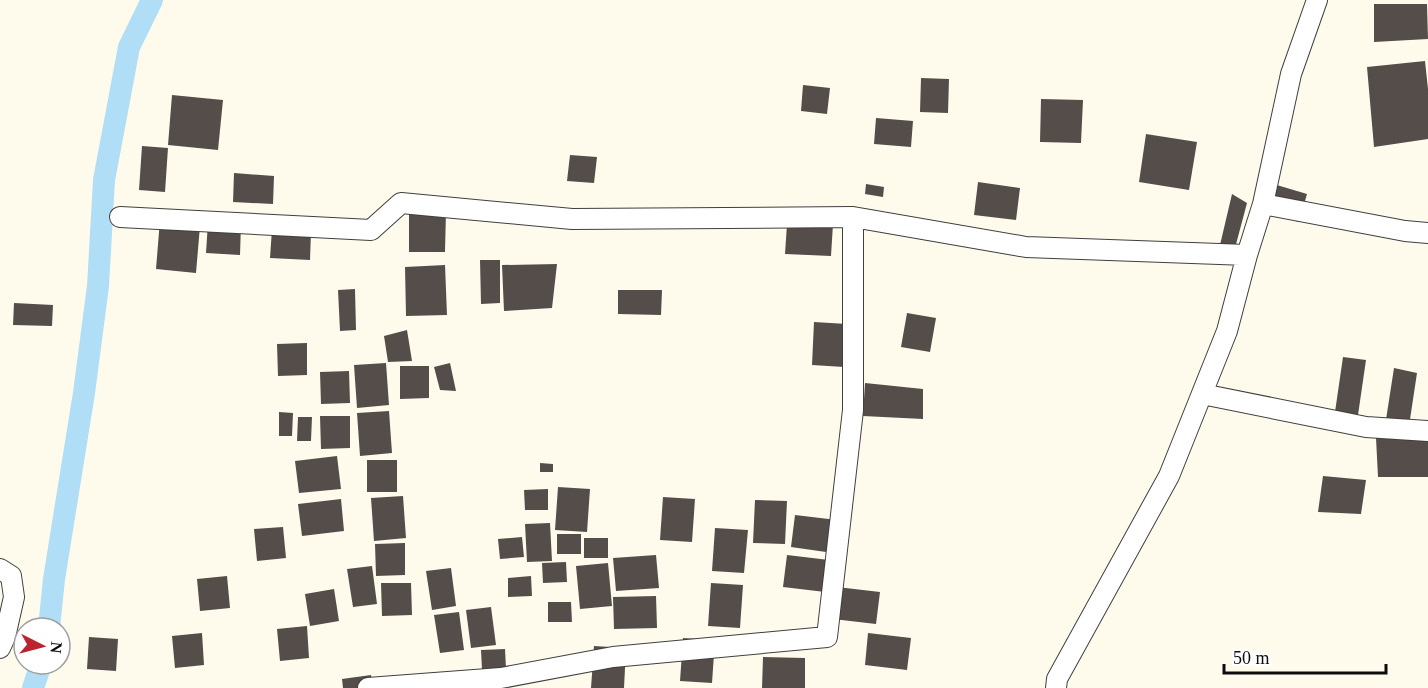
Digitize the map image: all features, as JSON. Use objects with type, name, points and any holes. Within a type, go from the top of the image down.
[{"type":"street","points":[[1056,688],[1057,679],[1169,476],[1227,331],[1263,204],[1291,74],[1317,0]]},
{"type":"street","points":[[120,216],[370,230],[401,203],[572,219],[852,217],[1026,247],[1247,255]]},
{"type":"street","points":[[1263,204],[1406,231],[1428,233]]},
{"type":"street","points":[[368,688],[501,678],[613,657],[827,636],[853,410],[852,217]]},
{"type":"street","points":[[1202,394],[1366,427],[1428,431]]},
{"type":"street","points":[[0,568],[11,576],[14,597],[5,637],[0,648]]},
{"type":"building","points":[[1374,4],[1427,4],[1428,39],[1374,42]]},
{"type":"building","points":[[1425,61],[1428,89],[1428,139],[1374,147],[1367,67]]},
{"type":"building","points":[[921,78],[949,79],[948,113],[920,112]]},
{"type":"building","points":[[803,85],[830,88],[827,114],[801,111]]},
{"type":"building","points":[[172,95],[223,100],[218,150],[168,145]]},
{"type":"building","points":[[1041,99],[1083,100],[1081,143],[1040,142]]},
{"type":"building","points":[[876,118],[913,121],[911,147],[874,144]]},
{"type":"building","points":[[1146,134],[1197,142],[1189,190],[1139,182]]},
{"type":"building","points":[[142,146],[168,148],[165,192],[139,190]]},
{"type":"building","points":[[570,155],[597,157],[594,183],[567,181]]},
{"type":"building","points":[[234,173],[274,176],[273,204],[233,202]]},
{"type":"building","points":[[978,182],[1020,188],[1016,220],[974,215]]},
{"type":"building","points":[[1270,183],[1307,194],[1299,222],[1262,211]]},
{"type":"building","points":[[866,184],[884,187],[883,197],[865,194]]},
{"type":"building","points":[[1232,194],[1247,203],[1235,248],[1220,245]]},
{"type":"building","points":[[409,211],[446,211],[445,252],[409,252]]},
{"type":"building","points":[[160,220],[200,226],[196,273],[156,269]]},
{"type":"building","points":[[208,222],[241,224],[240,255],[206,253]]},
{"type":"building","points":[[787,224],[833,224],[831,256],[785,254]]},
{"type":"building","points":[[272,229],[311,232],[310,260],[270,258]]},
{"type":"building","points":[[480,260],[500,260],[500,303],[481,304]]},
{"type":"building","points":[[557,264],[552,308],[504,311],[502,265]]},
{"type":"building","points":[[445,265],[447,315],[406,316],[405,267]]},
{"type":"building","points":[[355,289],[356,330],[340,331],[338,290]]},
{"type":"building","points":[[618,290],[662,290],[661,315],[618,314]]},
{"type":"building","points":[[14,303],[53,305],[52,326],[13,325]]},
{"type":"building","points":[[907,313],[936,318],[930,352],[901,347]]},
{"type":"building","points":[[814,322],[847,324],[844,367],[812,365]]},
{"type":"building","points":[[407,330],[412,361],[388,362],[384,336]]},
{"type":"building","points":[[307,343],[307,375],[278,376],[277,344]]},
{"type":"building","points":[[1343,357],[1366,360],[1358,415],[1335,412]]},
{"type":"building","points":[[386,363],[389,405],[357,408],[354,365]]},
{"type":"building","points":[[450,363],[456,391],[440,390],[434,367]]},
{"type":"building","points":[[400,366],[429,366],[429,398],[400,399]]},
{"type":"building","points":[[1394,368],[1417,373],[1409,426],[1385,426]]},
{"type":"building","points":[[349,371],[350,403],[321,404],[320,372]]},
{"type":"building","points":[[865,383],[923,389],[923,419],[863,416]]},
{"type":"building","points":[[389,411],[392,453],[360,456],[357,413]]},
{"type":"building","points":[[279,412],[293,413],[292,436],[279,436]]},
{"type":"building","points":[[320,416],[350,416],[350,448],[321,449]]},
{"type":"building","points":[[298,417],[312,417],[311,441],[297,441]]},
{"type":"building","points":[[1376,438],[1428,439],[1428,477],[1378,477]]},
{"type":"building","points":[[337,456],[341,489],[299,493],[295,461]]},
{"type":"building","points":[[367,460],[397,460],[397,492],[367,492]]},
{"type":"building","points":[[540,463],[553,464],[553,472],[540,472]]},
{"type":"building","points":[[1323,476],[1366,480],[1361,514],[1318,512]]},
{"type":"building","points":[[558,487],[590,489],[587,532],[555,530]]},
{"type":"building","points":[[548,489],[548,510],[525,510],[524,490]]},
{"type":"building","points":[[403,496],[406,538],[374,541],[371,498]]},
{"type":"building","points":[[663,497],[695,499],[692,542],[660,540]]},
{"type":"building","points":[[341,499],[344,531],[302,536],[298,504]]},
{"type":"building","points":[[755,500],[787,501],[785,544],[753,543]]},
{"type":"building","points":[[795,515],[837,520],[833,553],[791,547]]},
{"type":"building","points":[[550,523],[552,561],[527,562],[525,524]]},
{"type":"building","points":[[283,527],[286,558],[257,561],[254,529]]},
{"type":"building","points":[[715,528],[748,530],[744,573],[712,571]]},
{"type":"building","points":[[557,534],[581,534],[581,554],[557,554]]},
{"type":"building","points":[[522,537],[524,557],[500,559],[498,539]]},
{"type":"building","points":[[584,538],[608,538],[608,558],[584,558]]},
{"type":"building","points":[[405,543],[405,575],[376,576],[375,544]]},
{"type":"building","points":[[656,555],[659,588],[616,591],[613,558]]},
{"type":"building","points":[[787,555],[829,560],[825,592],[783,587]]},
{"type":"building","points":[[566,562],[567,582],[543,583],[542,563]]},
{"type":"building","points":[[608,563],[612,606],[580,609],[576,566]]},
{"type":"building","points":[[372,566],[377,604],[353,607],[347,569]]},
{"type":"building","points":[[451,568],[456,606],[432,610],[426,571]]},
{"type":"building","points":[[227,576],[230,608],[200,611],[197,579]]},
{"type":"building","points":[[531,576],[532,596],[508,597],[508,578]]},
{"type":"building","points":[[381,583],[411,583],[412,615],[382,616]]},
{"type":"building","points":[[711,583],[743,585],[740,628],[708,626]]},
{"type":"building","points":[[837,587],[880,592],[876,624],[833,619]]},
{"type":"building","points":[[334,589],[339,621],[310,626],[305,594]]},
{"type":"building","points":[[656,596],[657,628],[614,629],[613,597]]},
{"type":"building","points":[[548,602],[571,602],[572,622],[548,622]]},
{"type":"building","points":[[491,607],[496,645],[471,648],[466,610]]},
{"type":"building","points":[[459,612],[464,650],[440,653],[434,615]]},
{"type":"building","points":[[307,626],[309,658],[280,661],[277,629]]},
{"type":"building","points":[[202,633],[204,665],[175,668],[172,636]]},
{"type":"building","points":[[868,633],[911,638],[907,670],[865,665]]},
{"type":"building","points":[[89,637],[118,639],[116,671],[87,669]]},
{"type":"building","points":[[683,638],[715,640],[712,683],[680,681]]},
{"type":"building","points":[[594,646],[626,648],[624,688],[591,688]]},
{"type":"building","points":[[505,649],[506,669],[482,670],[481,650]]},
{"type":"building","points":[[763,657],[805,658],[805,688],[762,688]]},
{"type":"building","points":[[371,675],[373,688],[343,688],[342,679]]},
{"type":"waterway","points":[[50,616],[98,286],[104,180],[129,47],[152,0]]},
{"type":"waterway","points":[[33,688],[37,676]]}]
